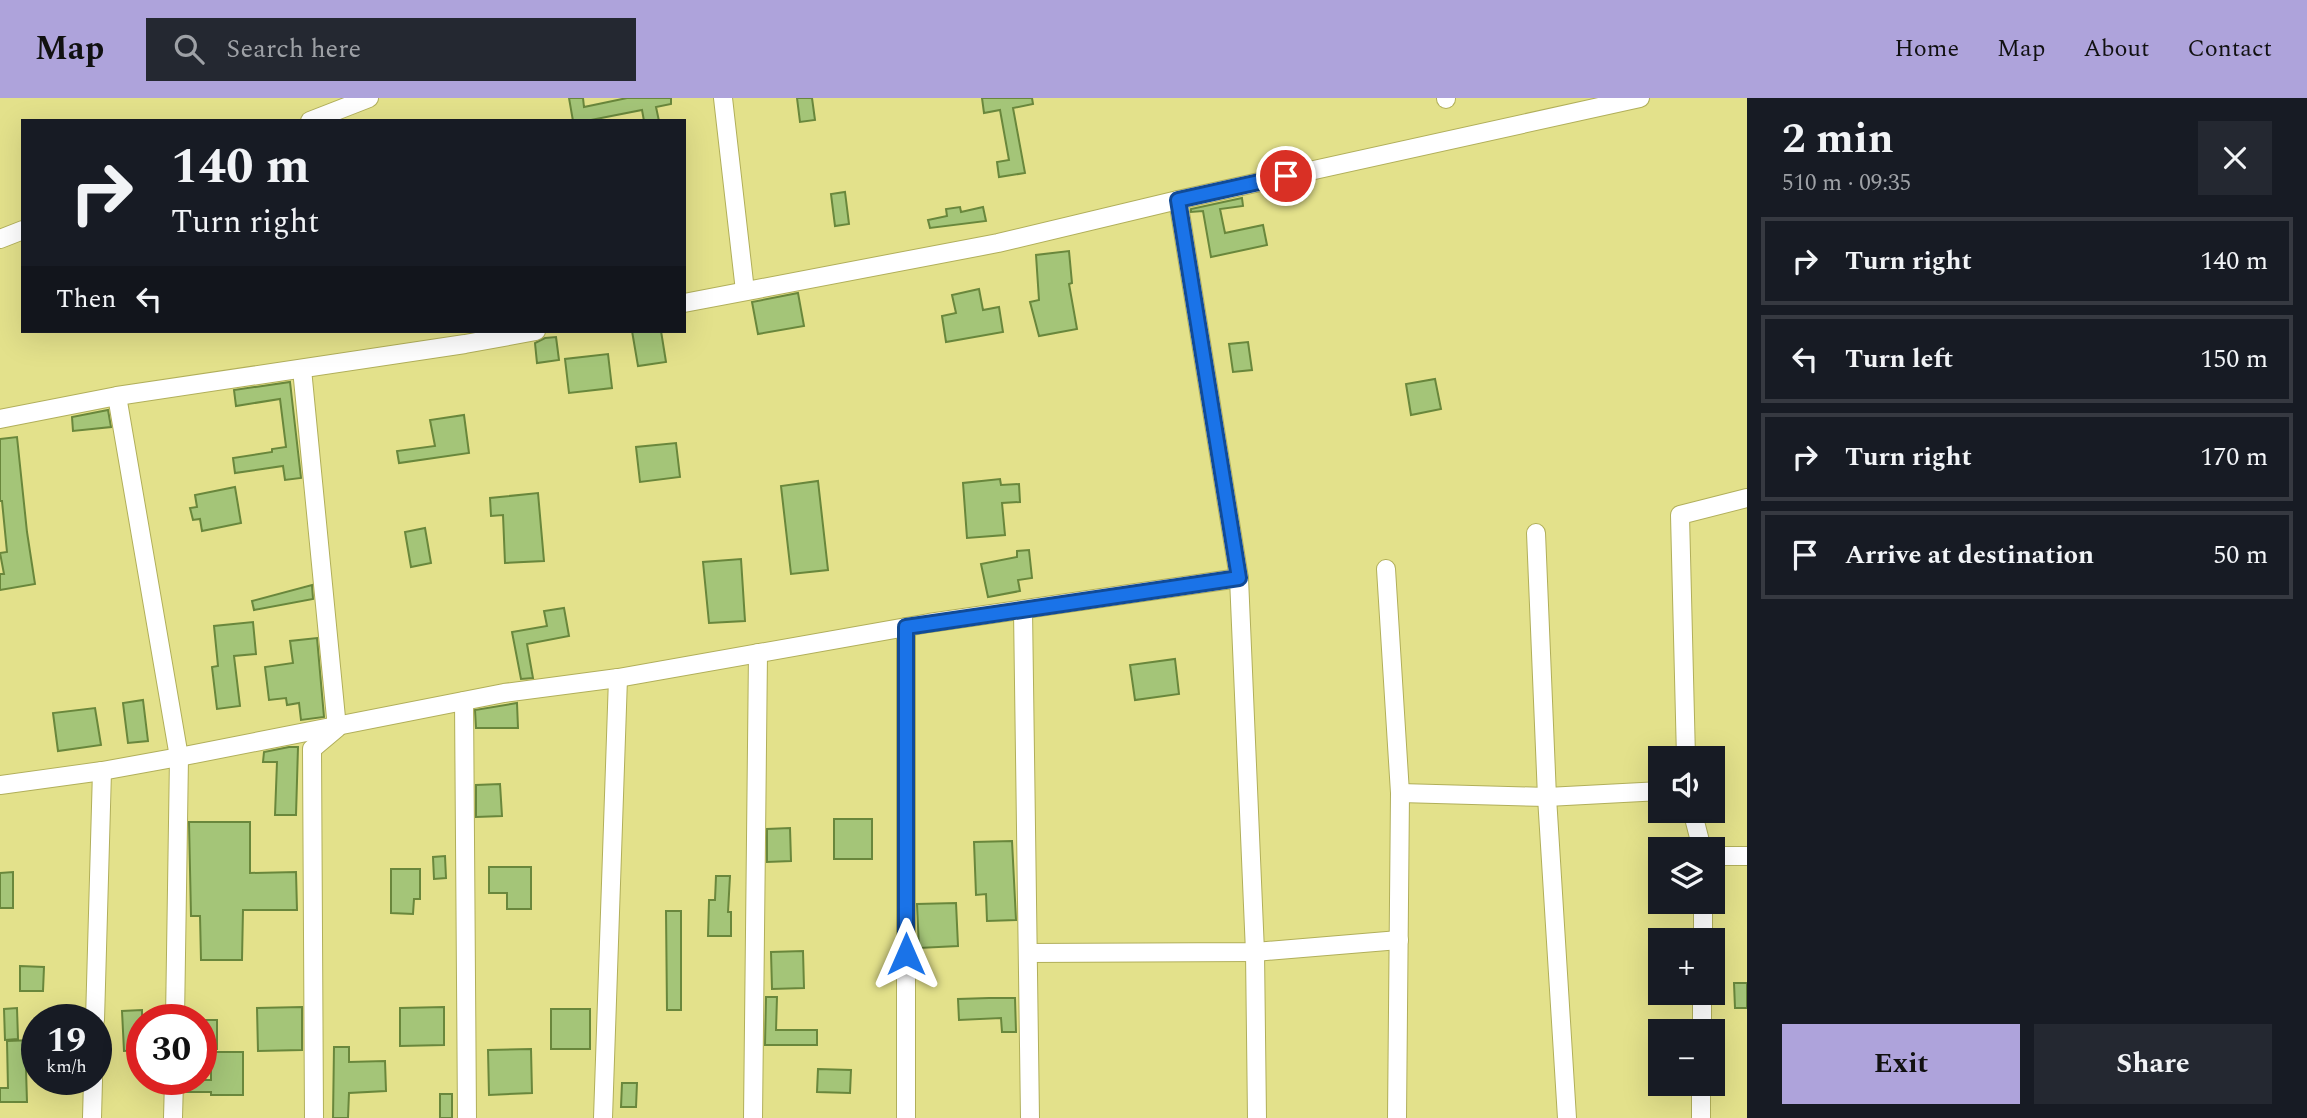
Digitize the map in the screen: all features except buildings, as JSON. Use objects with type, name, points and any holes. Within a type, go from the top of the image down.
[{"type":"street","points":[[315,119],[369,98]]},
{"type":"street","points":[[723,98],[745,291]]},
{"type":"street","points":[[686,303],[998,243],[1178,200],[1640,98]]},
{"type":"street","points":[[1178,200],[1239,578],[1255,952],[1257,1118]]},
{"type":"street","points":[[0,239],[21,231]]},
{"type":"street","points":[[0,419],[117,396],[525,333]]},
{"type":"street","points":[[302,369],[337,728]]},
{"type":"street","points":[[117,396],[179,757],[174,1004]]},
{"type":"street","points":[[1686,746],[1681,515],[1747,498]]},
{"type":"street","points":[[1536,533],[1547,797],[1567,1118]]},
{"type":"street","points":[[1386,569],[1400,793],[1397,1118]]},
{"type":"street","points":[[0,785],[102,771],[337,728],[464,701],[618,678],[906,627],[1239,578]]},
{"type":"street","points":[[1023,610],[1030,1118]]},
{"type":"street","points":[[906,627],[906,1118]]},
{"type":"street","points":[[753,1118],[758,653]]},
{"type":"street","points":[[603,1118],[618,678]]},
{"type":"street","points":[[464,701],[467,1118]]},
{"type":"street","points":[[314,1118],[312,750],[337,728]]},
{"type":"street","points":[[95,1004],[102,771]]},
{"type":"street","points":[[1400,793],[1547,797],[1648,792]]},
{"type":"street","points":[[1725,856],[1747,856]]},
{"type":"street","points":[[1028,953],[1255,952],[1399,940]]},
{"type":"street","points":[[92,1118],[93,1095]]},
{"type":"street","points":[[173,1118],[174,1095]]},
{"type":"street","points":[[1701,1096],[1701,1118]]},
{"type":"route","points":[[906,954],[906,627],[1239,578],[1178,200],[1286,176]]}]
